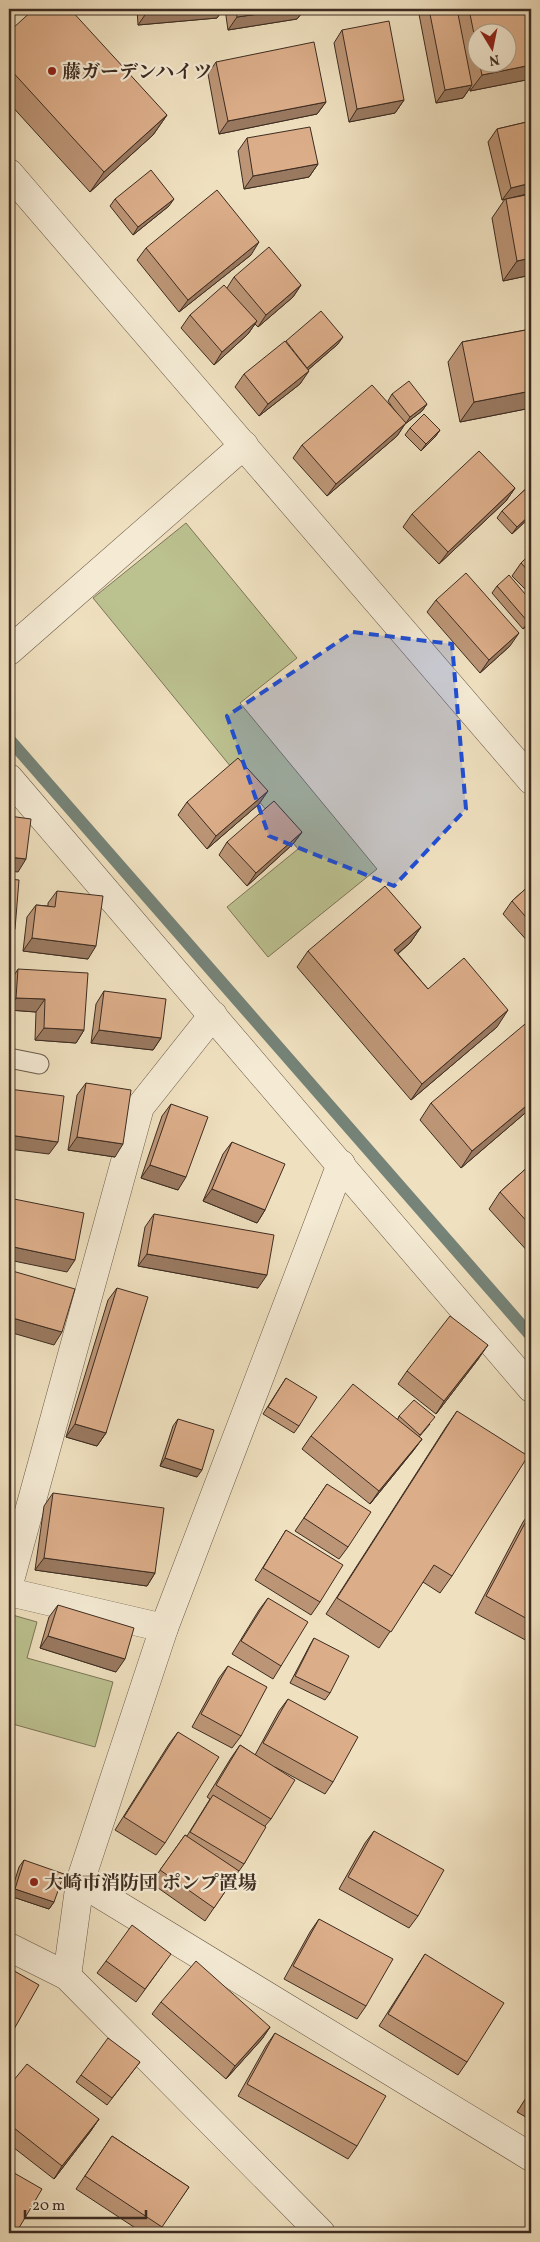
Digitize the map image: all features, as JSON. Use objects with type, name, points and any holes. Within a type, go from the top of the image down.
[{"type":"street","points":[[9,173],[531,780]]},
{"type":"street","points":[[9,651],[244,446]]},
{"type":"street","points":[[9,778],[214,1015],[531,1388]]},
{"type":"street","points":[[9,1584],[140,1107],[214,1015]]},
{"type":"street","points":[[67,1976],[80,1882],[164,1628],[341,1164]]},
{"type":"street","points":[[9,1592],[164,1628]]},
{"type":"street","points":[[80,1882],[531,2157]]},
{"type":"street","points":[[9,1946],[67,1976],[321,2233]]},
{"type":"lane","points":[[9,1058],[39,1064]]},
{"type":"highlighted area","points":[[353,632],[452,644],[466,809],[394,886],[269,836],[227,716]]},
{"type":"green space","points":[[186,523],[297,658],[240,703],[377,869],[268,957],[227,907],[298,849],[93,598]]},
{"type":"green space","points":[[9,1614],[37,1622],[27,1658],[113,1682],[95,1747],[9,1723]]},
{"type":"building","name":"藤ガーデンハイツ","points":[[34,9],[70,9],[167,115],[104,172],[9,68],[9,26],[12,29]]},
{"type":"building","points":[[147,9],[188,9],[147,12]]},
{"type":"building","points":[[236,9],[294,9],[237,17]]},
{"type":"building","points":[[429,9],[457,9],[472,85],[445,90]]},
{"type":"building","points":[[469,9],[531,9],[531,65],[518,68],[518,22],[472,22]]},
{"type":"building","points":[[389,21],[404,100],[357,109],[342,30]]},
{"type":"building","points":[[314,42],[326,102],[228,121],[216,62]]},
{"type":"building","points":[[481,72],[497,72],[482,75]]},
{"type":"building","points":[[531,121],[531,183],[511,188],[497,129]]},
{"type":"building","points":[[310,127],[318,164],[253,176],[247,138]]},
{"type":"building","points":[[151,170],[174,199],[138,227],[115,199]]},
{"type":"building","points":[[217,190],[259,242],[188,300],[146,248]]},
{"type":"building","points":[[531,194],[531,258],[517,261],[506,199]]},
{"type":"building","points":[[269,247],[301,285],[266,315],[234,277]]},
{"type":"building","points":[[224,285],[257,321],[222,352],[190,315]]},
{"type":"building","points":[[321,311],[343,337],[307,368],[286,341]]},
{"type":"building","points":[[531,329],[531,391],[474,402],[462,342]]},
{"type":"building","points":[[285,341],[309,371],[268,404],[244,374]]},
{"type":"building","points":[[409,381],[427,404],[410,417],[392,394]]},
{"type":"building","points":[[372,385],[406,423],[336,484],[302,445]]},
{"type":"building","points":[[424,414],[440,430],[426,444],[410,428]]},
{"type":"building","points":[[479,451],[515,488],[448,552],[412,514]]},
{"type":"building","points":[[531,484],[531,514],[517,527],[502,511]]},
{"type":"building","points":[[531,553],[531,574],[521,563]]},
{"type":"building","points":[[466,573],[519,633],[489,660],[436,600]]},
{"type":"building","points":[[509,575],[531,601],[531,620],[528,622],[497,586]]},
{"type":"building","points":[[238,758],[268,791],[216,836],[187,802]]},
{"type":"building","points":[[274,801],[302,832],[256,873],[227,842]]},
{"type":"building","points":[[9,816],[31,819],[26,859],[9,857]]},
{"type":"building","points":[[9,879],[19,880],[15,929],[9,928]]},
{"type":"building","points":[[531,884],[531,923],[512,901]]},
{"type":"building","points":[[385,886],[421,927],[394,950],[428,989],[464,958],[508,1010],[422,1084],[308,951]]},
{"type":"building","points":[[57,891],[103,896],[96,946],[32,938],[36,905],[55,907]]},
{"type":"building","points":[[18,969],[88,973],[84,1030],[44,1028],[45,999],[16,998]]},
{"type":"building","points":[[104,991],[166,999],[161,1038],[99,1030]]},
{"type":"building","points":[[531,1019],[531,1102],[472,1151],[431,1103]]},
{"type":"building","points":[[86,1083],[131,1090],[123,1144],[77,1137]]},
{"type":"building","points":[[9,1089],[64,1096],[58,1142],[9,1135]]},
{"type":"building","points":[[171,1104],[208,1117],[186,1177],[150,1165]]},
{"type":"building","points":[[232,1142],[285,1164],[265,1210],[212,1189]]},
{"type":"building","points":[[531,1164],[531,1226],[500,1192]]},
{"type":"building","points":[[9,1198],[84,1213],[75,1260],[9,1246]]},
{"type":"building","points":[[154,1214],[274,1235],[267,1275],[147,1254]]},
{"type":"building","points":[[9,1270],[75,1289],[62,1332],[9,1317]]},
{"type":"building","points":[[117,1288],[148,1297],[106,1433],[75,1424]]},
{"type":"building","points":[[450,1316],[488,1345],[444,1401],[407,1371]]},
{"type":"building","points":[[286,1378],[317,1397],[299,1426],[268,1407]]},
{"type":"building","points":[[353,1384],[422,1439],[379,1491],[311,1436]]},
{"type":"building","points":[[414,1400],[435,1417],[420,1435],[399,1416]]},
{"type":"building","points":[[457,1411],[528,1456],[452,1576],[434,1565],[391,1632],[337,1598]]},
{"type":"building","points":[[178,1419],[214,1430],[202,1470],[165,1458]]},
{"type":"building","points":[[327,1484],[371,1512],[348,1547],[304,1518]]},
{"type":"building","points":[[53,1493],[164,1508],[155,1573],[44,1558]]},
{"type":"building","points":[[531,1512],[531,1621],[486,1596]]},
{"type":"building","points":[[286,1530],[343,1565],[320,1602],[263,1568]]},
{"type":"building","points":[[268,1598],[308,1622],[281,1666],[241,1641]]},
{"type":"building","points":[[58,1605],[134,1628],[125,1659],[48,1636]]},
{"type":"building","points":[[314,1638],[349,1656],[330,1693],[295,1676]]},
{"type":"building","points":[[228,1666],[267,1687],[241,1736],[201,1714]]},
{"type":"building","points":[[288,1699],[358,1737],[333,1782],[263,1743]]},
{"type":"building","points":[[178,1732],[219,1757],[165,1843],[124,1817]]},
{"type":"building","points":[[240,1745],[295,1780],[271,1819],[216,1785]]},
{"type":"building","points":[[9,1789],[13,1790],[9,1805]]},
{"type":"building","points":[[213,1795],[266,1827],[244,1864],[190,1832]]},
{"type":"building","points":[[374,1831],[444,1870],[418,1916],[348,1877]]},
{"type":"building","points":[[185,1835],[239,1871],[214,1908],[160,1870]]},
{"type":"building","points":[[24,1860],[64,1874],[54,1902],[15,1889]]},
{"type":"building","points":[[319,1919],[393,1959],[366,2006],[293,1966]]},
{"type":"building","points":[[132,1925],[171,1954],[145,1989],[106,1961]]},
{"type":"building","points":[[425,1954],[504,2003],[467,2062],[388,2014]]},
{"type":"building","points":[[196,1961],[270,2027],[235,2066],[161,2002]]},
{"type":"building","points":[[9,1968],[39,1985],[9,2038]]},
{"type":"building","points":[[275,2033],[386,2096],[357,2146],[247,2084]]},
{"type":"building","points":[[108,2038],[140,2062],[112,2098],[81,2075]]},
{"type":"building","points":[[27,2064],[99,2119],[62,2166],[9,2124],[9,2086]]},
{"type":"building","points":[[531,2091],[531,2102],[526,2099]]},
{"type":"building","points":[[112,2136],[189,2187],[162,2227],[85,2176]]},
{"type":"building","points":[[9,2170],[42,2189],[16,2233],[9,2233]]},
{"type":"waterway","points":[[9,739],[531,1336]]},
{"type":"place","name":"藤ガーデンハイツ","points":[[52,71]]},
{"type":"place","name":"大崎市消防団 ポンプ置場","points":[[34,1882]]}]
